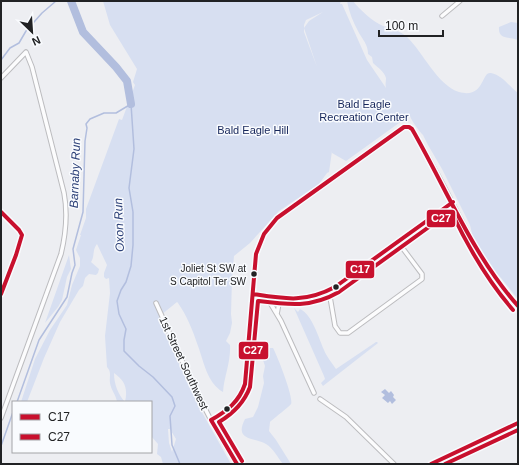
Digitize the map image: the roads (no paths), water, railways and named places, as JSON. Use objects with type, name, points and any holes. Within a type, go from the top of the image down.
[{"type":"street","points":[[442,16],[460,1]]},
{"type":"street","points":[[1,78],[26,52],[32,67],[67,207],[67,220],[61,254],[1,418]]},
{"type":"street","points":[[211,420],[224,413],[232,406],[239,398],[244,387],[253,294],[254,265],[259,245],[264,234],[272,223],[404,127],[409,127],[412,129],[453,202],[484,262],[500,286],[518,306]]},
{"type":"street","points":[[253,294],[296,299],[309,298],[329,291],[453,202]]},
{"type":"street","points":[[329,291],[335,327],[340,333],[348,333],[422,279],[422,274],[398,242]]},
{"type":"street","points":[[266,296],[277,314],[314,392]]},
{"type":"street","points":[[277,314],[280,298]]},
{"type":"street","name":"1st Street Southwest","points":[[156,303],[211,420],[237,464]]},
{"type":"street","points":[[320,399],[346,418],[394,464]]},
{"type":"street","points":[[431,464],[518,423]]},
{"type":"water","points":[[385,389],[389,393],[391,391],[394,395],[393,397],[396,400],[392,404],[390,401],[388,403],[382,398],[385,395],[381,392]]},
{"type":"waterway","points":[[1,60],[10,48],[19,43],[26,31],[42,13],[56,1]]},
{"type":"waterway","name":"Oxon Run","points":[[71,1],[83,32],[127,81],[131,104]]},
{"type":"waterway","name":"Oxon Run","points":[[17,401],[39,340],[67,297],[75,265],[73,249],[83,212],[86,124],[90,119],[104,113],[116,113],[131,104],[134,149],[129,188],[133,212],[133,245],[131,266],[126,282],[117,301],[119,314],[126,329],[124,351],[153,377],[172,397],[175,406],[170,416],[172,445],[180,464]]},
{"type":"waterway","name":"Barnaby Run","points":[[1,446],[12,415]]},
{"type":"place","name":"Joliet St SW at S Capitol Ter SW","points":[[254,274]]},
{"type":"park label","name":"Bald Eagle Recreation Center","points":[[364,110]]},
{"type":"park label","name":"Bald Eagle Hill","points":[[253,130]]}]
